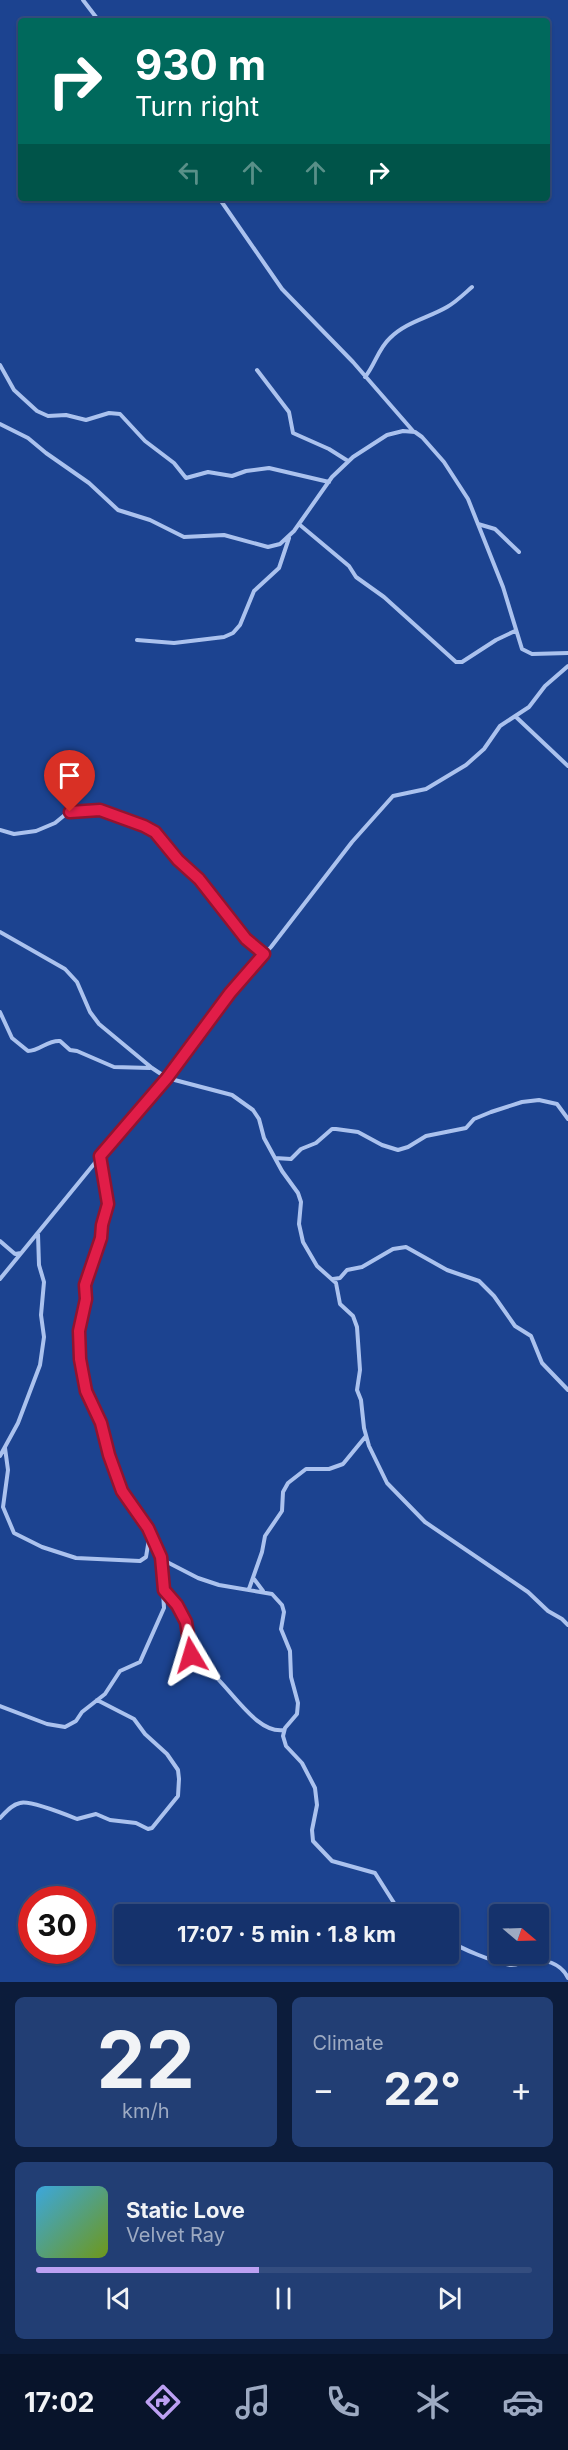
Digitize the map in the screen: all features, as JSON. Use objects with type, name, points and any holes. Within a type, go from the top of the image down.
[{"type":"street","points":[[83,0],[97,18]]},
{"type":"street","points":[[221,201],[282,289],[451,471],[468,500],[478,524],[507,600],[522,649],[530,654],[568,653]]},
{"type":"street","points":[[365,377],[382,348],[393,336],[417,319],[447,307],[472,287]]},
{"type":"street","points":[[0,365],[14,390],[37,411],[48,416],[66,415],[86,420],[109,413],[120,414],[146,441],[174,463],[186,478],[208,472],[231,476],[246,471],[269,468],[329,482]]},
{"type":"street","points":[[257,370],[289,412],[292,432],[328,448],[348,461]]},
{"type":"street","points":[[0,424],[28,438],[45,453],[94,487],[114,508],[150,520],[177,535],[192,538],[224,535],[268,547],[280,544],[289,537],[300,525],[329,482],[348,461],[387,435],[403,431],[414,432]]},
{"type":"street","points":[[478,524],[497,530],[519,552]]},
{"type":"street","points":[[300,525],[349,566],[356,577],[389,602],[456,662],[462,662],[496,640],[515,631]]},
{"type":"street","points":[[137,640],[174,643],[224,637],[234,633],[240,625],[254,591],[279,568],[289,537]]},
{"type":"street","points":[[0,1280],[100,1156],[167,1078],[230,993],[393,796],[426,789],[465,766],[484,749],[500,726],[530,707],[545,686],[568,666]]},
{"type":"street","points":[[515,716],[568,766]]},
{"type":"street","points":[[0,830],[14,834],[36,831],[55,823],[66,814],[82,810],[104,811],[144,826],[155,832],[178,860],[199,879],[246,939],[264,954]]},
{"type":"street","points":[[0,932],[64,969],[76,980],[89,1010],[99,1024],[152,1068],[167,1078],[219,1091],[242,1101],[258,1116],[262,1135],[300,1198],[299,1224],[303,1242],[319,1268],[338,1285],[340,1304],[353,1316],[356,1323],[360,1366],[357,1390],[361,1401],[366,1436],[387,1483],[421,1518],[528,1592],[548,1611],[568,1625]]},
{"type":"street","points":[[0,1012],[14,1040],[28,1051],[35,1050],[50,1041],[60,1041],[70,1050],[114,1067],[152,1068]]},
{"type":"street","points":[[275,1158],[285,1161],[291,1159],[301,1149],[316,1143],[336,1128],[358,1132],[388,1148],[404,1149],[426,1136],[466,1128],[474,1119],[498,1108],[532,1100],[556,1104],[568,1119]]},
{"type":"street","points":[[0,1706],[63,1728],[76,1721],[82,1712],[105,1694],[120,1671],[142,1660],[164,1609],[161,1557],[150,1532],[122,1491],[101,1423],[86,1391],[80,1359],[79,1331],[86,1299],[85,1285],[101,1238],[108,1204],[100,1156]]},
{"type":"street","points":[[0,1456],[37,1378],[43,1345],[41,1315],[44,1282],[39,1265],[38,1233]]},
{"type":"street","points":[[0,1241],[14,1253],[21,1253]]},
{"type":"street","points":[[333,1279],[339,1279],[347,1270],[362,1267],[393,1249],[402,1246],[410,1248],[447,1270],[468,1276],[486,1287],[515,1326],[531,1336],[542,1363],[568,1390]]},
{"type":"street","points":[[249,1589],[254,1579],[265,1536],[282,1511],[283,1492],[288,1483],[302,1470],[328,1469],[343,1464],[366,1436]]},
{"type":"street","points":[[5,1448],[7,1475],[3,1508],[10,1528],[15,1534],[47,1549],[76,1558],[140,1561],[146,1557],[150,1532]]},
{"type":"street","points":[[161,1557],[206,1581],[274,1596],[284,1607],[281,1629],[290,1651],[291,1677],[297,1699],[297,1714],[284,1730],[273,1731],[263,1726],[240,1705],[230,1689],[214,1678],[205,1665],[194,1661],[189,1650],[186,1622],[177,1605],[164,1590]]},
{"type":"street","points":[[254,1579],[263,1592]]},
{"type":"street","points":[[0,1818],[9,1809],[24,1802],[77,1819],[96,1814],[108,1820],[133,1822],[148,1829],[152,1828],[178,1794],[178,1770],[167,1754],[144,1734],[134,1719],[97,1700]]},
{"type":"street","points":[[284,1730],[286,1746],[300,1759],[315,1788],[317,1805],[312,1830],[314,1843],[332,1861],[375,1873],[395,1904]]},
{"type":"street","points":[[459,1945],[510,1965],[527,1961],[551,1962],[564,1969],[568,1978]]},
{"type":"route","points":[[70,812],[100,810],[110,812],[155,832],[178,860],[199,879],[246,939],[264,954],[240,980],[167,1078],[100,1156],[108,1204],[101,1238],[85,1285],[86,1299],[79,1331],[80,1359],[86,1391],[101,1423],[109,1455],[124,1495],[146,1524],[161,1557],[164,1590],[177,1605],[186,1622],[191,1655]]}]
